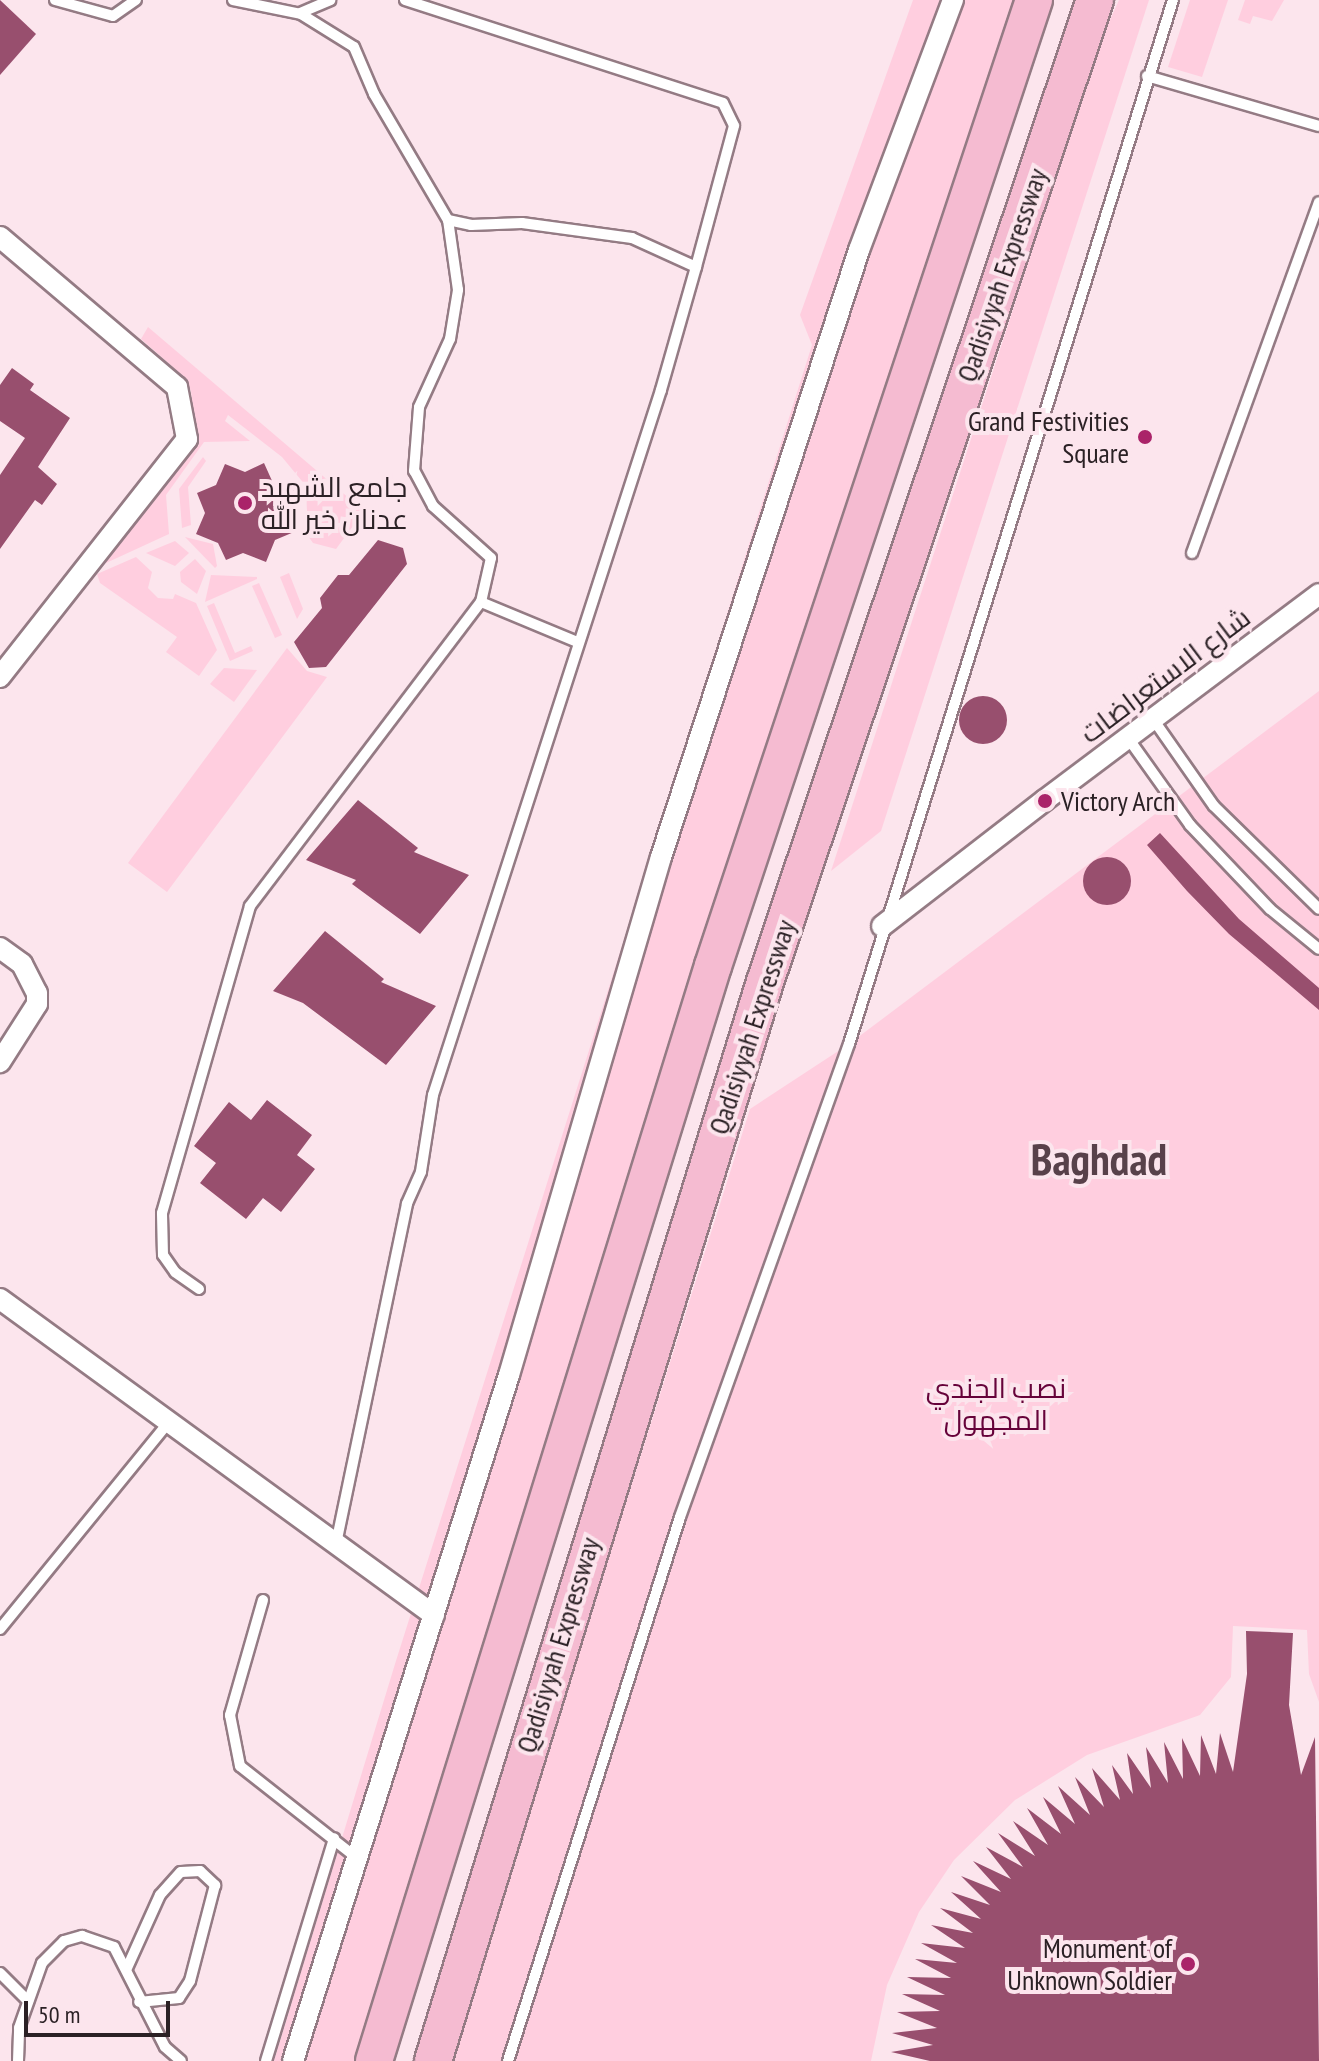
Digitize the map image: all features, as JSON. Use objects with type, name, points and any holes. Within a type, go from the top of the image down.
[{"type":"highway","name":"Qadisiyyah Expressway","points":[[374,2061],[713,966],[1034,0]]},
{"type":"highway","name":"Qadisiyyah Expressway","points":[[433,2061],[765,982],[1095,0]]},
{"type":"street","points":[[293,2061],[434,1615],[661,857],[859,250],[953,0]]},
{"type":"street","points":[[0,237],[177,387],[187,439],[0,677]]},
{"type":"street","name":"شارع الاستعراضات","points":[[882,926],[1319,594]]},
{"type":"street","points":[[0,948],[22,964],[37,993],[37,1004],[0,1062]]},
{"type":"street","points":[[0,1299],[434,1615]]},
{"type":"lane","points":[[55,0],[113,16],[136,0]]},
{"type":"lane","points":[[199,1289],[175,1272],[163,1255],[162,1213],[250,906],[481,602],[491,558],[433,506],[414,471],[419,407],[450,339],[458,290],[448,220],[374,94],[354,47],[300,13],[233,0]]},
{"type":"lane","points":[[300,13],[330,0]]},
{"type":"lane","points":[[336,1543],[407,1204],[421,1172],[433,1095],[661,390],[734,126],[723,103],[405,0]]},
{"type":"lane","points":[[508,2061],[680,1517],[849,1044],[882,926],[1173,0]]},
{"type":"lane","points":[[1147,76],[1319,126]]},
{"type":"lane","points":[[1192,553],[1319,202]]},
{"type":"lane","points":[[448,220],[471,225],[522,223],[632,238],[696,267]]},
{"type":"lane","points":[[481,602],[577,642]]},
{"type":"lane","points":[[1153,719],[1214,806],[1319,909]]},
{"type":"lane","points":[[1128,738],[1190,825],[1270,909],[1319,949]]},
{"type":"lane","points":[[0,1629],[169,1422]]},
{"type":"lane","points":[[263,1600],[230,1715],[231,1739],[240,1766],[357,1858]]},
{"type":"lane","points":[[266,2061],[334,1838]]},
{"type":"lane","points":[[127,1968],[160,1895],[181,1872],[200,1871],[215,1885],[190,1981],[179,1998],[139,2002]]},
{"type":"lane","points":[[18,2061],[19,2028],[42,1963],[64,1941],[82,1936],[114,1947],[127,1968],[139,2002],[165,2047],[181,2061]]},
{"type":"lane","points":[[0,1973],[28,2001]]},
{"type":"green space","points":[[913,0],[1014,0],[440,1780],[356,2061],[274,2061],[395,1664],[812,345],[800,315]]},
{"type":"green space","points":[[1119,0],[1149,0],[881,831],[831,871],[1099,44]]},
{"type":"green space","points":[[1190,0],[1228,0],[1202,77],[1168,67]]},
{"type":"green space","points":[[1245,0],[1284,0],[1272,21],[1253,16],[1250,24],[1238,20]]},
{"type":"green space","points":[[148,327],[364,511],[336,549],[313,543],[308,536],[306,486],[282,457],[228,415],[225,421],[250,441],[204,442],[166,495],[169,534],[106,563],[99,557],[195,434],[191,391],[183,376],[141,339]]},
{"type":"green space","points":[[203,457],[206,461],[188,487],[191,525],[182,528],[179,489]]},
{"type":"green space","points":[[185,537],[213,544],[217,566],[215,568]]},
{"type":"green space","points":[[175,541],[189,553],[175,566],[146,553]]},
{"type":"green space","points":[[136,557],[152,572],[148,588],[158,598],[173,599],[175,594],[196,603],[217,650],[199,676],[166,652],[177,637],[100,583],[97,574]]},
{"type":"green space","points":[[195,559],[206,571],[197,594],[181,582],[180,572]]},
{"type":"green space","points":[[289,573],[303,609],[297,619],[280,577]]},
{"type":"green space","points":[[211,575],[257,577],[257,579],[205,602]]},
{"type":"green space","points":[[259,583],[282,635],[275,638],[252,586]]},
{"type":"green space","points":[[214,603],[235,653],[251,646],[253,651],[230,661],[207,606]]},
{"type":"green space","points":[[287,648],[307,671],[327,677],[167,892],[128,863]]},
{"type":"green space","points":[[224,668],[257,670],[234,702],[210,684]]},
{"type":"green space","name":"نصب الجندي المجهول","points":[[1319,691],[1319,1702],[1309,1674],[1307,1630],[1233,1626],[1231,1677],[1200,1715],[1087,1755],[1015,1800],[954,1860],[919,1912],[887,1985],[871,2061],[450,2061],[750,1109],[849,1044]]},
{"type":"building","points":[[0,0],[36,34],[0,75]]},
{"type":"building","points":[[12,368],[34,384],[30,390],[70,418],[38,467],[57,484],[42,505],[35,500],[0,549],[0,475],[25,438],[0,421],[0,385]]},
{"type":"building","name":"جامع الشهيد عدنان خير الله","points":[[264,463],[273,483],[294,491],[285,513],[294,532],[275,540],[266,562],[243,553],[226,560],[218,543],[196,534],[205,513],[197,493],[216,485],[225,464],[245,472]]},
{"type":"building","points":[[378,540],[403,548],[407,564],[326,667],[309,668],[294,642],[322,608],[320,598],[338,575],[349,575]]},
{"type":"building","points":[[983,696],[1000,703],[1007,720],[1000,737],[983,744],[966,737],[959,720],[966,703]]},
{"type":"building","points":[[358,800],[418,848],[414,852],[469,875],[420,934],[352,884],[356,880],[306,860]]},
{"type":"building","points":[[1160,833],[1239,919],[1319,988],[1319,1010],[1229,934],[1187,891],[1147,845]]},
{"type":"building","points":[[1107,857],[1124,864],[1131,881],[1124,898],[1107,905],[1090,898],[1083,881],[1090,864]]},
{"type":"building","points":[[325,931],[384,979],[381,982],[436,1006],[386,1065],[303,1003],[273,991]]},
{"type":"building","points":[[267,1100],[312,1135],[297,1155],[315,1169],[281,1212],[263,1198],[246,1219],[200,1183],[216,1163],[194,1146],[229,1102],[251,1120]]},
{"type":"building","points":[[1246,1631],[1293,1633],[1289,1705],[1301,1775],[1315,1737],[1319,2061],[930,2061],[891,2052],[933,2045],[892,2033],[937,2028],[897,2012],[940,2011],[902,1994],[945,1995],[907,1977],[951,1978],[915,1959],[957,1963],[921,1943],[965,1948],[931,1925],[973,1933],[940,1908],[981,1919],[951,1892],[990,1905],[961,1876],[1001,1892],[973,1861],[1011,1879],[986,1847],[1023,1867],[998,1833],[1035,1856],[1013,1821],[1048,1845],[1027,1808],[1061,1834],[1043,1797],[1075,1824],[1058,1786],[1090,1815],[1075,1777],[1104,1807],[1092,1768],[1120,1800],[1112,1765],[1133,1794],[1127,1753],[1151,1788],[1146,1747],[1168,1783],[1164,1742],[1183,1779],[1182,1738],[1200,1776],[1201,1735],[1216,1774],[1220,1733],[1233,1772],[1247,1674]]},
{"type":"place","name":"Grand Festivities Square","points":[[1145,437]]},
{"type":"place","name":"جامع الشهيد عدنان خير الله","points":[[245,503]]},
{"type":"place","name":"Victory Arch","points":[[1045,801]]},
{"type":"place","name":"Monument of Unknown Soldier","points":[[1188,1964]]},
{"type":"district","name":"Baghdad","points":[[1099,1159]]}]
